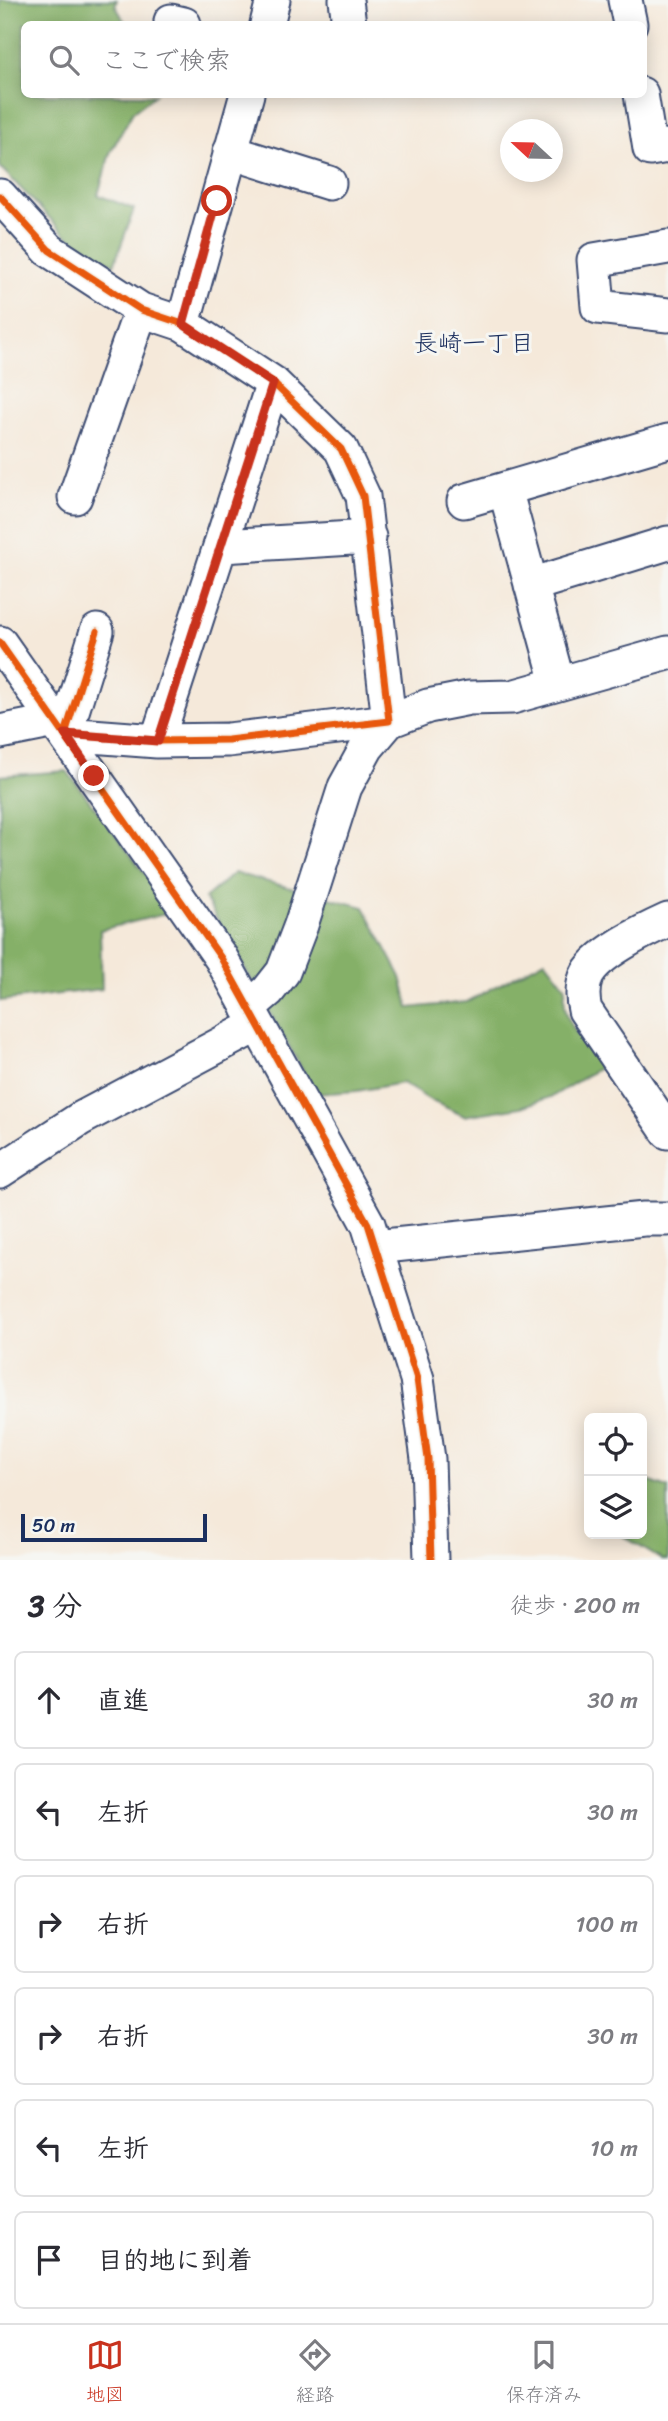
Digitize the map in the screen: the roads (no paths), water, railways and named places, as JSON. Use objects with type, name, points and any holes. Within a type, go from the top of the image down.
[{"type":"street","points":[[268,21],[274,0]]},
{"type":"street","points":[[346,0],[349,21]]},
{"type":"street","points":[[625,0],[629,21]]},
{"type":"street","points":[[183,324],[246,98]]},
{"type":"street","points":[[642,98],[650,149],[668,146]]},
{"type":"street","points":[[230,152],[329,183]]},
{"type":"street","points":[[0,196],[49,250],[141,310],[183,324],[273,383],[341,449],[363,496],[389,722],[367,747],[345,787],[301,925],[283,972],[268,990],[253,1016],[80,1119],[0,1171]]},
{"type":"street","points":[[668,247],[594,260],[598,307],[668,315]]},
{"type":"street","points":[[75,497],[141,310]]},
{"type":"street","points":[[158,741],[273,383]]},
{"type":"street","points":[[464,501],[668,441]]},
{"type":"street","points":[[505,489],[558,683]]},
{"type":"street","points":[[222,546],[369,537]]},
{"type":"street","points":[[531,585],[668,543]]},
{"type":"street","points":[[60,727],[97,631]]},
{"type":"street","points":[[0,643],[221,958],[368,1224],[417,1378],[428,1459],[431,1560]]},
{"type":"street","points":[[0,732],[60,727],[158,741],[228,740],[389,722],[428,706],[469,698],[512,696],[558,683],[666,661]]},
{"type":"street","points":[[668,920],[611,950],[587,974],[582,995],[585,1010],[668,1132]]},
{"type":"street","points":[[375,1247],[645,1219],[668,1219]]},
{"type":"district","name":"長崎一丁目","points":[[474,343]]}]
